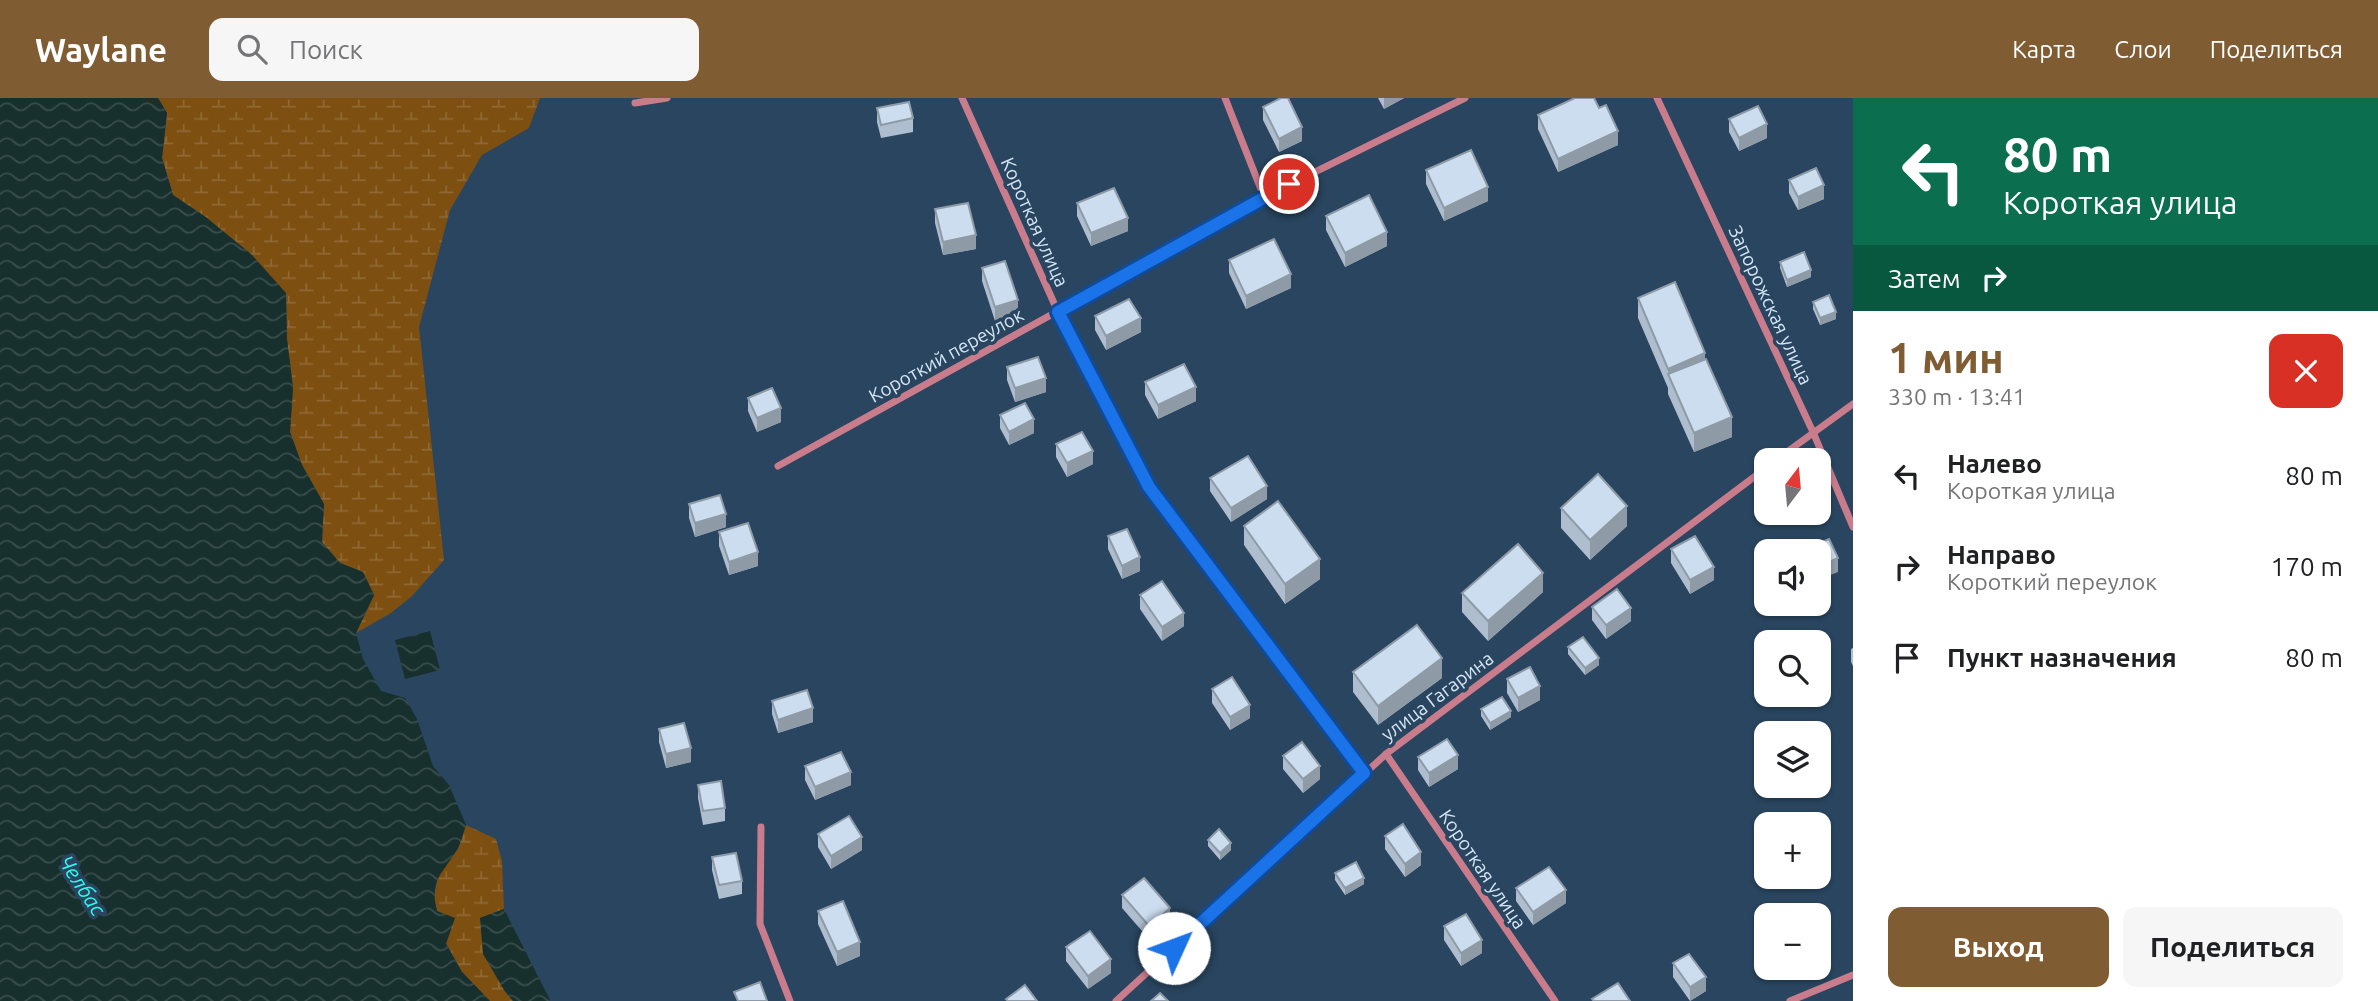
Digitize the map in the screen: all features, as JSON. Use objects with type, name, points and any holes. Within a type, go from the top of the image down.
[{"type":"street","points":[[635,103],[667,98]]},
{"type":"street","name":"Короткая улица","points":[[962,98],[1058,312],[1149,487],[1364,773]]},
{"type":"street","points":[[1225,98],[1264,197]]},
{"type":"street","name":"Короткий переулок","points":[[778,466],[1264,197],[1465,98]]},
{"type":"street","name":"Запорожская улица","points":[[1657,98],[1813,432],[1853,527]]},
{"type":"street","points":[[1792,448],[1853,404]]},
{"type":"street","name":"улица Гагарина","points":[[1116,1001],[1386,754],[1754,477]]},
{"type":"street","name":"Короткая улица","points":[[1386,754],[1555,1001]]},
{"type":"street","points":[[761,827],[760,924],[790,1001]]},
{"type":"street","points":[[1790,1001],[1853,975]]},
{"type":"green space","points":[[158,98],[540,98],[529,128],[482,155],[450,210],[419,327],[444,560],[412,596],[391,613],[356,633],[374,595],[363,572],[340,563],[322,542],[324,504],[302,465],[290,432],[293,388],[287,339],[286,293],[207,218],[173,195],[162,158],[167,113]]},
{"type":"green space","points":[[466,825],[496,839],[502,861],[504,909],[480,918],[504,990],[513,1001],[490,1001],[462,972],[446,943],[434,899],[438,875],[458,849]]},
{"type":"water","name":"Челбас","points":[[0,98],[158,98],[167,113],[162,158],[173,195],[207,218],[251,254],[286,293],[287,339],[293,388],[290,432],[302,465],[324,504],[322,542],[340,563],[363,572],[374,595],[356,633],[363,659],[381,691],[405,698],[417,719],[433,766],[449,785],[466,825],[458,848],[438,878],[435,901],[437,911],[455,918],[446,944],[462,972],[490,1001],[0,1001]]},
{"type":"water","points":[[430,631],[440,670],[405,679],[395,640]]},
{"type":"water","points":[[504,909],[549,1001],[513,1001],[483,954],[480,918]]},
{"type":"building","points":[[1281,98],[1288,98],[1302,127],[1279,139],[1263,107]]},
{"type":"building","points":[[1575,98],[1594,98],[1599,108],[1606,105],[1618,131],[1558,159],[1538,115]]},
{"type":"building","points":[[909,102],[913,118],[881,125],[877,108]]},
{"type":"building","points":[[1758,106],[1767,124],[1739,138],[1729,119]]},
{"type":"building","points":[[1471,150],[1488,187],[1444,208],[1426,170]]},
{"type":"building","points":[[1816,168],[1824,185],[1798,197],[1789,180]]},
{"type":"building","points":[[1114,188],[1128,218],[1091,233],[1077,203]]},
{"type":"building","points":[[1369,195],[1387,232],[1345,253],[1326,216]]},
{"type":"building","points":[[968,203],[976,235],[943,242],[935,209]]},
{"type":"building","points":[[1274,239],[1291,274],[1246,296],[1229,260]]},
{"type":"building","points":[[1804,252],[1811,270],[1787,280],[1780,262]]},
{"type":"building","points":[[1005,261],[1018,300],[995,307],[982,268]]},
{"type":"building","points":[[1675,282],[1705,353],[1668,369],[1638,298]]},
{"type":"building","points":[[1829,295],[1836,312],[1820,318],[1813,302]]},
{"type":"building","points":[[1129,299],[1141,318],[1106,336],[1095,316]]},
{"type":"building","points":[[1038,357],[1046,378],[1015,388],[1007,367]]},
{"type":"building","points":[[1706,359],[1732,417],[1694,433],[1668,374]]},
{"type":"building","points":[[1184,364],[1196,387],[1158,405],[1145,382]]},
{"type":"building","points":[[772,388],[781,408],[757,418],[748,398]]},
{"type":"building","points":[[1025,403],[1034,419],[1009,432],[1000,415]]},
{"type":"building","points":[[1082,432],[1093,451],[1067,463],[1056,444]]},
{"type":"building","points":[[1248,456],[1267,486],[1231,508],[1210,478]]},
{"type":"building","points":[[1598,474],[1627,506],[1590,540],[1561,508]]},
{"type":"building","points":[[720,495],[726,514],[695,523],[689,504]]},
{"type":"building","points":[[1278,501],[1320,559],[1285,584],[1244,526]]},
{"type":"building","points":[[748,523],[758,552],[729,562],[719,532]]},
{"type":"building","points":[[1127,529],[1140,557],[1122,566],[1108,536]]},
{"type":"building","points":[[1695,536],[1714,567],[1690,580],[1671,549]]},
{"type":"building","points":[[1831,543],[1838,558],[1831,561]]},
{"type":"building","points":[[1518,544],[1543,573],[1488,621],[1462,593]]},
{"type":"building","points":[[1162,581],[1184,613],[1162,627],[1140,595]]},
{"type":"building","points":[[1617,589],[1631,608],[1606,625],[1592,607]]},
{"type":"building","points":[[1417,625],[1442,658],[1378,706],[1353,672]]},
{"type":"building","points":[[1583,637],[1599,658],[1585,668],[1568,647]]},
{"type":"building","points":[[1530,667],[1540,686],[1518,698],[1507,679]]},
{"type":"building","points":[[1232,677],[1250,705],[1230,717],[1212,689]]},
{"type":"building","points":[[807,690],[813,708],[778,720],[772,701]]},
{"type":"building","points":[[1502,697],[1511,711],[1490,723],[1481,709]]},
{"type":"building","points":[[684,723],[691,748],[666,754],[659,729]]},
{"type":"building","points":[[1447,739],[1458,755],[1429,773],[1418,757]]},
{"type":"building","points":[[1302,742],[1320,766],[1303,779],[1283,756]]},
{"type":"building","points":[[841,752],[851,772],[815,787],[805,766]]},
{"type":"building","points":[[721,781],[725,808],[703,811],[698,785]]},
{"type":"building","points":[[849,816],[862,837],[831,856],[818,834]]},
{"type":"building","points":[[1403,824],[1421,852],[1405,864],[1385,836]]},
{"type":"building","points":[[1219,829],[1231,843],[1220,853],[1208,840]]},
{"type":"building","points":[[736,853],[742,881],[719,885],[712,857]]},
{"type":"building","points":[[1356,862],[1364,878],[1345,888],[1335,873]]},
{"type":"building","points":[[1549,867],[1566,890],[1533,912],[1516,888]]},
{"type":"building","points":[[1144,878],[1170,908],[1149,926],[1122,895]]},
{"type":"building","points":[[843,901],[860,942],[837,952],[818,911]]},
{"type":"building","points":[[1466,914],[1482,940],[1461,953],[1444,926]]},
{"type":"building","points":[[1090,931],[1111,959],[1088,976],[1066,947]]},
{"type":"building","points":[[1689,954],[1706,977],[1690,987],[1673,963]]},
{"type":"building","points":[[760,982],[767,1001],[738,1001],[734,992]]},
{"type":"building","points":[[1618,983],[1630,1001],[1592,999]]},
{"type":"building","points":[[1025,985],[1037,1001],[1006,999]]},
{"type":"building","points":[[1160,993],[1168,1001],[1151,1001]]},
{"type":"route","points":[[1174,948],[1364,773],[1149,487],[1058,312],[1289,184]]}]
